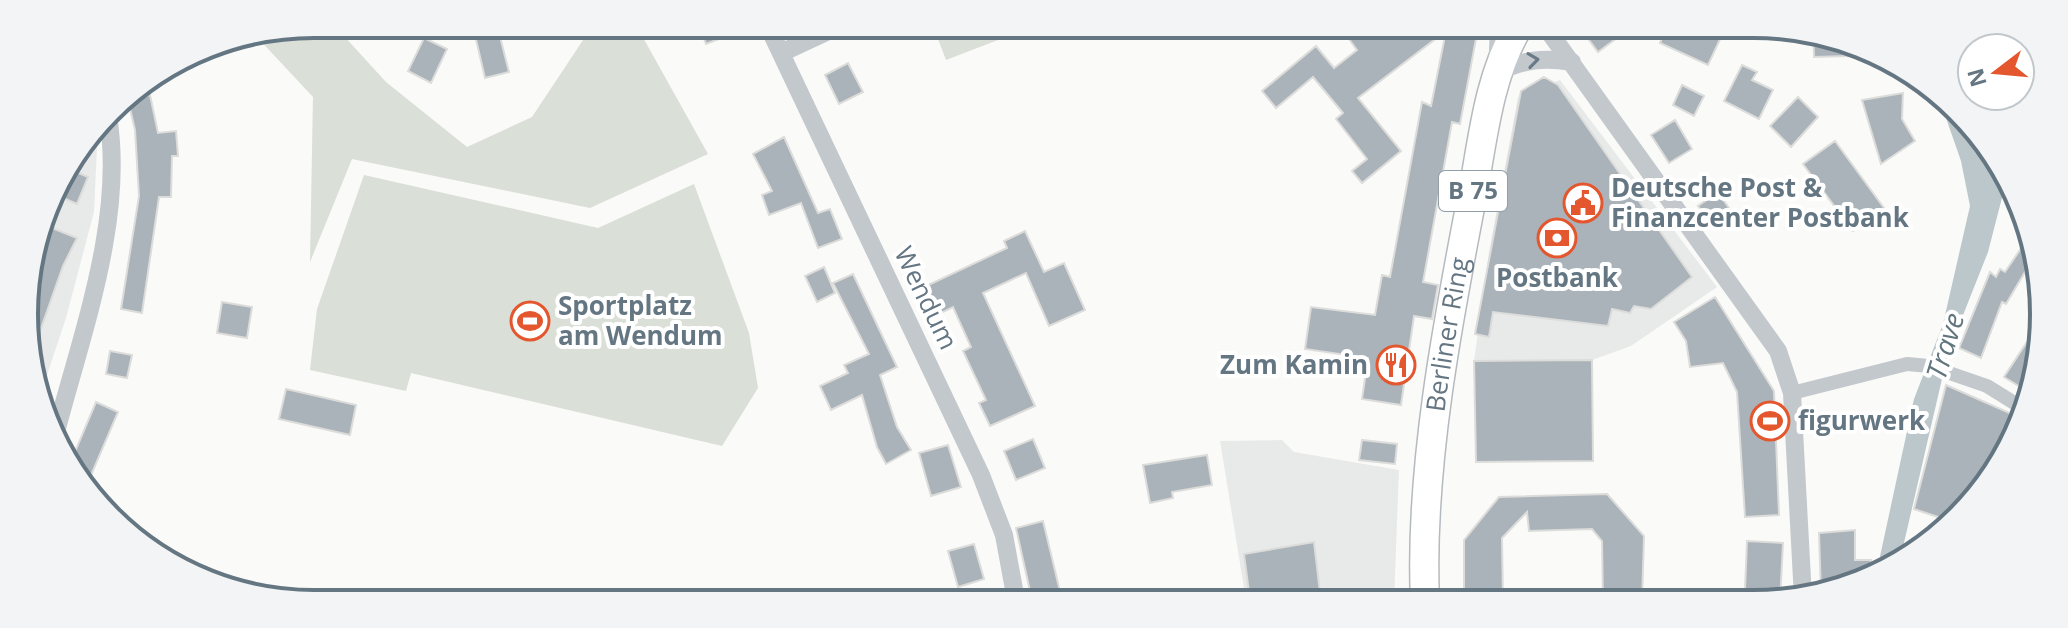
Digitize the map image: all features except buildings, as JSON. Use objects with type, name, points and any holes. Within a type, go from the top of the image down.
[{"type":"main road","name":"Berliner Ring","points":[[1425,590],[1428,507],[1440,386],[1455,286],[1497,72],[1513,38]]},
{"type":"street","name":"Wendum","points":[[774,38],[992,502],[1004,535],[1014,590]]},
{"type":"street","points":[[781,53],[813,38]]},
{"type":"street","name":"Berliner Ring","points":[[1497,72],[1499,38]]},
{"type":"street","points":[[1554,38],[1778,351],[1792,393],[1802,586]]},
{"type":"street","points":[[1497,72],[1524,60],[1543,57],[1572,62]]},
{"type":"street","points":[[59,420],[110,219],[110,128]]},
{"type":"street","points":[[1792,393],[1907,364],[1929,366],[1987,386],[2015,403]]},
{"type":"shaded area","points":[[346,38],[386,82],[467,147],[532,117],[584,38],[643,38],[708,154],[590,208],[352,159],[310,262],[313,97],[263,43]]},
{"type":"shaded area","points":[[938,38],[998,40],[946,60]]},
{"type":"shaded area","points":[[1560,80],[1717,287],[1631,346],[1592,360],[1474,361],[1489,252],[1518,97]]},
{"type":"shaded area","points":[[97,147],[94,212],[66,318],[46,378],[39,332],[43,260],[59,208],[75,176]]},
{"type":"shaded area","name":"Sportplatz am Wendum","points":[[364,175],[598,228],[694,184],[749,333],[758,388],[722,446],[411,373],[406,391],[310,370],[317,309]]},
{"type":"shaded area","points":[[1282,440],[1294,452],[1399,470],[1394,590],[1244,590],[1220,441]]},
{"type":"water","name":"Trave","points":[[1945,116],[1962,132],[2003,194],[1988,252],[1948,353],[1903,545],[1879,559],[1914,399],[1943,324],[1970,206],[1961,161]]},
{"type":"place","name":"Deutsche Post & Finanzcenter Postbank","points":[[1583,203]]},
{"type":"place","name":"Postbank","points":[[1557,238]]},
{"type":"place","name":"Sportplatz am Wendum","points":[[530,321]]},
{"type":"place","name":"Zum Kamin","points":[[1396,365]]},
{"type":"place","name":"figurwerk","points":[[1770,421]]}]
